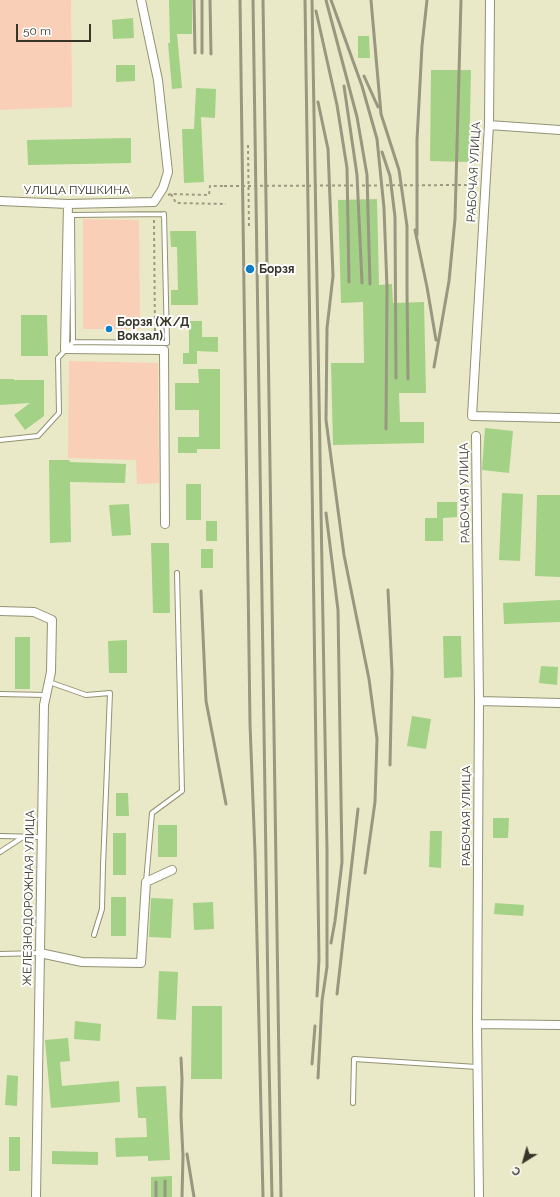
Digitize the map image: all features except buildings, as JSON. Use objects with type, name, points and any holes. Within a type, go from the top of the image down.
[{"type":"street","points":[[141,0],[158,80],[168,172],[163,188],[154,202]]},
{"type":"street","name":"РАБОЧАЯ УЛИЦА","points":[[490,0],[489,125],[472,416],[560,418]]},
{"type":"street","points":[[489,125],[560,130]]},
{"type":"street","name":"УЛИЦА ПУШКИНА","points":[[0,201],[68,204],[154,202]]},
{"type":"street","points":[[68,204],[65,349],[164,350],[165,524]]},
{"type":"street","name":"РАБОЧАЯ УЛИЦА","points":[[476,436],[479,701],[477,1024],[479,1197]]},
{"type":"street","name":"ЖЕЛЕЗНОДОРОЖНАЯ УЛИЦА","points":[[0,611],[34,612],[52,620],[51,672],[44,704],[36,1197]]},
{"type":"street","points":[[479,701],[560,703]]},
{"type":"street","points":[[40,953],[82,962],[141,963],[146,882],[172,870]]},
{"type":"street","points":[[477,1024],[560,1025]]},
{"type":"lane","points":[[0,440],[38,436],[59,413],[58,358],[73,342],[167,343],[164,214],[72,215],[73,342]]},
{"type":"lane","points":[[146,882],[152,813],[182,792],[177,573]]},
{"type":"lane","points":[[49,682],[86,695],[110,693],[102,909],[94,935]]},
{"type":"lane","points":[[0,694],[46,695]]},
{"type":"lane","points":[[0,836],[42,837]]},
{"type":"lane","points":[[0,852],[24,836]]},
{"type":"lane","points":[[0,954],[40,953]]},
{"type":"lane","points":[[353,1103],[354,1059],[478,1067]]},
{"type":"path","points":[[248,145],[249,229]]},
{"type":"path","points":[[154,202],[171,194],[209,195],[210,186],[479,184]]},
{"type":"path","points":[[171,194],[176,203],[226,204]]},
{"type":"path","points":[[154,215],[155,343]]},
{"type":"shaded area","points":[[0,0],[71,0],[72,107],[0,110]]},
{"type":"shaded area","points":[[83,219],[139,220],[140,329],[83,329]]},
{"type":"shaded area","points":[[69,361],[158,363],[159,483],[137,484],[136,460],[68,458]]},
{"type":"railway","points":[[194,0],[195,53]]},
{"type":"railway","points":[[202,0],[202,53]]},
{"type":"railway","points":[[210,0],[211,54]]},
{"type":"railway","points":[[240,0],[250,724],[255,853],[263,1197]]},
{"type":"railway","points":[[253,0],[272,1197]]},
{"type":"railway","points":[[263,0],[281,1197]]},
{"type":"railway","points":[[305,0],[319,959],[317,996]]},
{"type":"railway","points":[[312,0],[327,850],[327,967],[322,1001],[318,1078]]},
{"type":"railway","points":[[326,0],[357,117],[367,175],[370,284]]},
{"type":"railway","points":[[331,0],[362,86],[377,139],[384,208],[387,288],[386,429]]},
{"type":"railway","points":[[371,0],[381,114],[399,170],[407,226],[408,379]]},
{"type":"railway","points":[[417,235],[417,140],[422,46],[427,0]]},
{"type":"railway","points":[[434,367],[449,281],[455,219],[461,0]]},
{"type":"railway","points":[[316,11],[337,105],[347,168],[349,282]]},
{"type":"railway","points":[[364,76],[378,107]]},
{"type":"railway","points":[[344,86],[357,175],[362,283]]},
{"type":"railway","points":[[318,102],[328,149],[333,276],[327,328],[326,420],[344,555],[369,679],[377,739],[375,802],[365,873]]},
{"type":"railway","points":[[382,152],[390,176],[395,217],[396,378]]},
{"type":"railway","points":[[415,230],[436,340]]},
{"type":"railway","points":[[326,513],[338,610],[342,862],[331,943]]},
{"type":"railway","points":[[388,590],[392,672],[390,765]]},
{"type":"railway","points":[[201,591],[206,701],[226,804]]},
{"type":"railway","points":[[337,994],[358,809]]},
{"type":"railway","points":[[312,1064],[315,1026]]},
{"type":"railway","points":[[181,1058],[183,1156],[182,1197]]},
{"type":"railway","points":[[187,1154],[194,1197]]},
{"type":"railway","points":[[165,1181],[165,1197]]},
{"type":"railway","points":[[156,1182],[156,1197]]},
{"type":"place","name":"Борзя","points":[[250,269]]},
{"type":"place","name":"Борзя (Ж/Д Вокзал)","points":[[109,329]]}]
